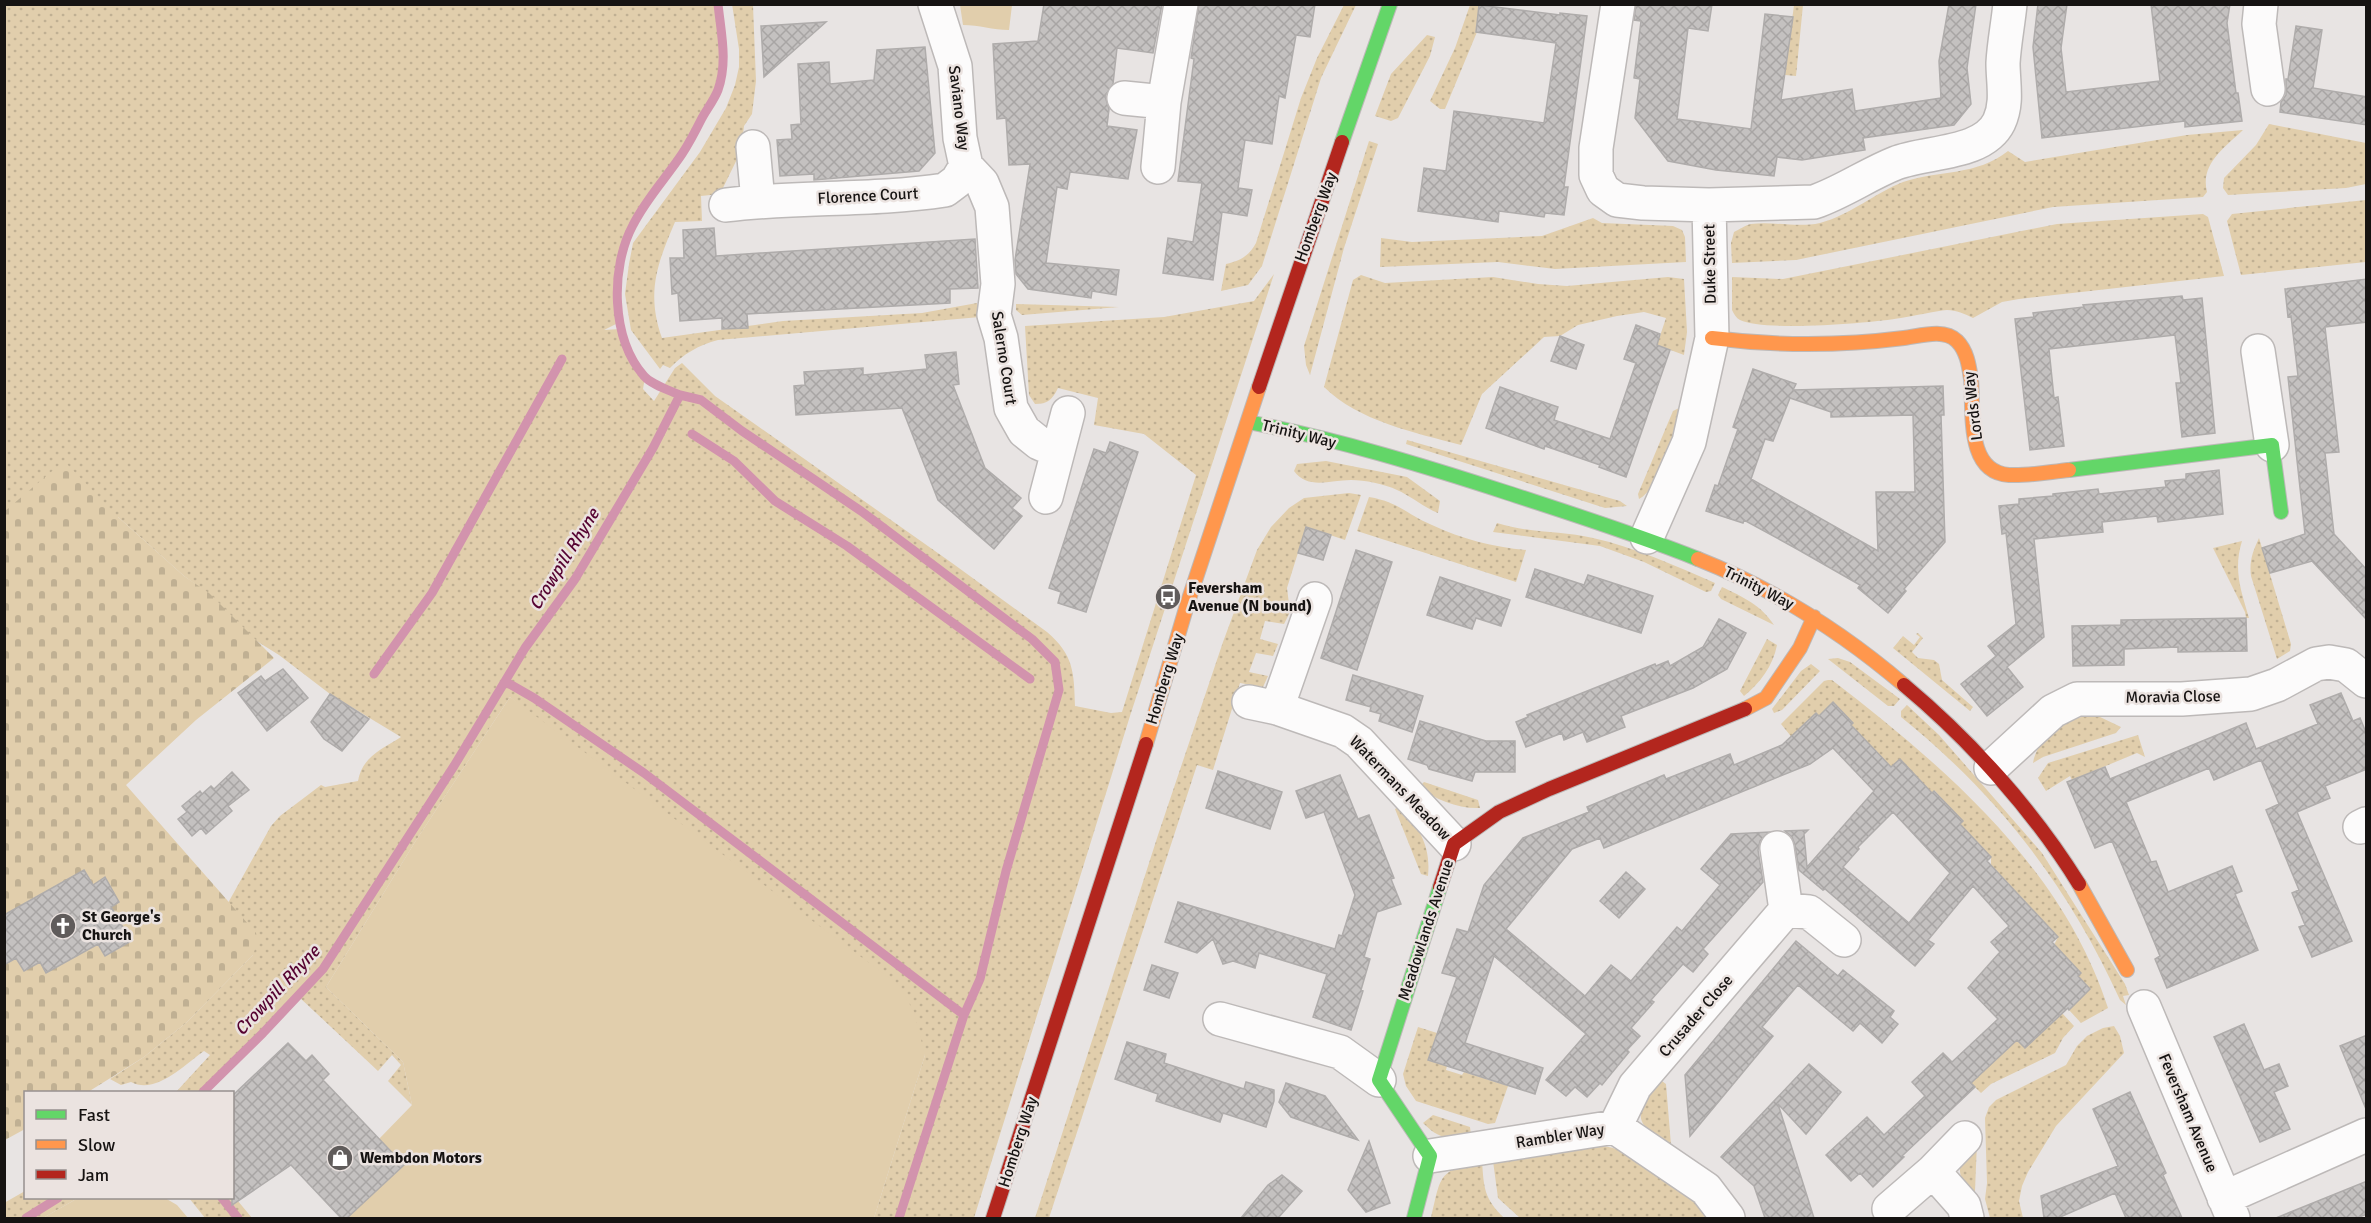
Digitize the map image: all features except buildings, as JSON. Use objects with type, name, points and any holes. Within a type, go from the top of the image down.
[{"type":"street","name":"Saviano Way","points":[[935,4],[955,66],[960,138],[966,166],[982,183],[992,207]]},
{"type":"street","points":[[1158,168],[1164,102],[1181,4]]},
{"type":"street","name":"Homberg Way","points":[[993,1218],[1294,280],[1390,4]]},
{"type":"street","name":"Duke Street","points":[[1618,4],[1596,148],[1596,176],[1603,190],[1617,200],[1709,205],[1712,338],[1689,442],[1647,537]]},
{"type":"street","points":[[1709,205],[1814,202],[1898,162],[1961,148],[1983,139],[1998,124],[2003,112],[2005,94],[2003,63],[2010,4]]},
{"type":"street","points":[[2261,4],[2259,24],[2268,89]]},
{"type":"street","points":[[1124,98],[1164,102]]},
{"type":"street","points":[[753,147],[758,201]]},
{"type":"street","name":"Florence Court","points":[[726,205],[758,201],[846,198],[945,190],[957,181],[966,166]]},
{"type":"street","name":"Salerno Court","points":[[992,207],[998,284],[994,315],[1011,408],[1024,431],[1039,443],[1057,451]]},
{"type":"street","name":"Lords Way","points":[[1712,338],[1753,344],[1830,345],[1933,334],[1952,337],[1960,343],[1966,354],[1980,458],[1990,470],[2008,475],[2272,445]]},
{"type":"street","points":[[2258,351],[2281,512]]},
{"type":"street","points":[[1047,497],[1068,413]]},
{"type":"street","name":"Trinity Way","points":[[1248,422],[1330,440],[1484,485],[1647,537],[1726,570],[1814,617],[1900,679],[1991,768],[2056,849],[2094,909],[2127,970]]},
{"type":"street","name":"Watermans Meadow","points":[[1315,599],[1263,705],[1343,730],[1359,742],[1454,844]]},
{"type":"street","name":"Meadowlands Avenue","points":[[1379,1080],[1454,844],[1499,812],[1549,789],[1742,711],[1766,698],[1800,648],[1814,617]]},
{"type":"street","name":"Moravia Close","points":[[1991,768],[2053,711],[2077,699],[2182,699],[2251,694],[2277,685],[2316,664],[2329,662],[2346,664],[2367,681]]},
{"type":"street","points":[[1778,848],[1786,910],[1809,912],[1844,940]]},
{"type":"street","name":"Crusader Close","points":[[1615,1127],[1635,1086],[1786,910]]},
{"type":"street","name":"Feversham Avenue","points":[[2144,1007],[2228,1208]]},
{"type":"street","points":[[1220,1019],[1340,1052],[1379,1080],[1430,1156],[1414,1218]]},
{"type":"street","name":"Rambler Way","points":[[1430,1156],[1615,1127],[1706,1189],[1728,1218]]},
{"type":"street","points":[[2228,1208],[2367,1135]]},
{"type":"street","points":[[1889,1209],[1933,1172],[1965,1138]]},
{"type":"street","points":[[1933,1172],[1964,1206],[1967,1218]]},
{"type":"green space","points":[[732,4],[753,5],[756,81],[752,114],[744,126],[741,151],[720,194],[701,196],[702,221],[675,222],[659,265],[654,293],[657,322],[662,338],[783,321],[922,313],[977,303],[980,317],[718,340],[680,358],[670,368],[663,365],[660,369],[631,330],[625,294],[633,243],[700,152],[726,108],[739,67],[739,49]]},
{"type":"green space","points":[[5,5],[718,5],[724,63],[717,91],[682,153],[632,225],[622,251],[618,323],[604,330],[620,329],[626,346],[645,377],[643,389],[654,401],[675,368],[682,363],[715,396],[1047,632],[1063,649],[1071,665],[1075,706],[1111,713],[1122,712],[1196,475],[1144,434],[1094,425],[1098,398],[1058,388],[1049,400],[1035,404],[1029,395],[1025,326],[1164,317],[1254,301],[1274,274],[1130,716],[974,1218],[874,1218],[925,1055],[510,697],[415,842],[326,987],[403,1062],[412,1105],[388,1081],[401,1065],[392,1055],[378,1071],[299,997],[203,1091],[177,1091],[210,1055],[204,1051],[169,1077],[150,1085],[131,1082],[121,1085],[110,1079],[144,1057],[187,1022],[253,955],[234,910],[228,903],[271,826],[280,816],[321,785],[325,787],[358,781],[368,760],[401,737],[330,694],[279,655],[253,639],[209,594],[184,576],[118,517],[5,513]]},
{"type":"green space","points":[[960,5],[1012,5],[1009,30],[963,25]]},
{"type":"green space","points":[[1344,5],[1356,5],[1321,78],[1262,266],[1248,285],[1221,291],[1226,264],[1244,257],[1256,243],[1301,98],[1317,58]]},
{"type":"green space","points":[[1470,5],[1479,5],[1477,32],[1445,109],[1440,109],[1430,101],[1455,48]]},
{"type":"green space","points":[[1794,5],[1803,5],[1796,76],[1785,75]]},
{"type":"green space","points":[[1427,35],[1435,37],[1430,56],[1398,118],[1391,121],[1375,116],[1391,74]]},
{"type":"green space","points":[[2269,124],[2366,143],[2366,184],[2346,188],[2228,195],[2223,188],[2224,178],[2256,145]]},
{"type":"green space","points":[[2243,130],[2221,150],[2210,165],[2206,182],[2207,192],[2203,197],[2053,207],[1796,260],[1732,263],[1731,243],[1734,232],[1747,225],[1820,223],[1842,215],[1903,182],[1971,169],[1984,165],[2008,151],[2025,162],[2187,135]]},
{"type":"green space","points":[[1369,141],[1378,144],[1344,248],[1310,375],[1306,365],[1304,346]]},
{"type":"green space","points":[[2366,200],[2366,262],[2241,275],[2227,221],[2232,214]]},
{"type":"green space","points":[[2203,214],[2208,217],[2224,276],[2019,299],[2002,302],[1973,318],[1957,311],[1947,310],[1867,322],[1794,326],[1753,324],[1740,320],[1732,310],[1732,277],[1783,279],[2057,224]]},
{"type":"green space","points":[[1593,218],[1602,223],[1673,226],[1682,230],[1685,237],[1686,262],[1555,269],[1498,262],[1380,267],[1381,238],[1412,242],[1542,236]]},
{"type":"green space","points":[[1361,275],[1385,283],[1493,277],[1567,286],[1668,277],[1684,279],[1687,332],[1684,355],[1657,345],[1666,318],[1644,312],[1578,325],[1560,336],[1544,337],[1482,394],[1461,445],[1370,417],[1353,409],[1324,387],[1353,280]]},
{"type":"green space","points":[[1016,304],[1119,307],[1022,315],[1016,310]]},
{"type":"green space","points":[[1681,407],[1660,471],[1647,493],[1639,499],[1638,494],[1673,411]]},
{"type":"green space","points":[[1407,440],[1620,501],[1627,506],[1605,508],[1406,444]]},
{"type":"green space","points":[[64,461],[118,517],[184,576],[209,593],[274,658],[196,720],[126,785],[256,933],[258,940],[253,955],[187,1022],[144,1057],[90,1091],[24,1091],[24,1130],[5,1140],[5,511]]},
{"type":"green space","points":[[1326,461],[1407,477],[1440,501],[1438,513],[1387,486],[1356,480],[1313,482],[1300,477],[1294,471],[1297,464]]},
{"type":"green space","points":[[1349,493],[1361,495],[1345,540],[1306,527],[1287,588],[1290,612],[1284,624],[1265,621],[1260,639],[1278,644],[1273,656],[1256,653],[1249,672],[1268,676],[1263,687],[1240,683],[1213,770],[1197,765],[1049,1218],[1035,1218],[1158,835],[1223,642],[1257,550],[1271,527],[1289,508],[1304,498]]},
{"type":"green space","points":[[1369,497],[1395,505],[1423,521],[1466,538],[1526,550],[1516,582],[1357,531]]},
{"type":"green space","points":[[1497,523],[1521,529],[1581,536],[1624,546],[1715,583],[1711,591],[1706,592],[1644,562],[1600,546],[1493,532]]},
{"type":"green space","points":[[2259,538],[2291,644],[2290,651],[2277,659],[2251,576],[2252,556]]},
{"type":"green space","points":[[2242,541],[2238,571],[2249,618],[2246,618],[2213,548]]},
{"type":"green space","points":[[1722,587],[1757,607],[1774,625],[1721,599],[1718,595]]},
{"type":"green space","points":[[1918,633],[1923,638],[1912,652],[1918,658],[1934,660],[1939,664],[1942,680],[1973,707],[1970,711],[1893,648],[1903,636],[1914,645],[1920,637],[1916,634]]},
{"type":"green space","points":[[1767,639],[1777,645],[1772,660],[1760,680],[1744,696],[1740,691]]},
{"type":"green space","points":[[1838,658],[1850,662],[1900,699],[1894,706],[1888,706],[1828,659]]},
{"type":"green space","points":[[1811,664],[1820,671],[1782,710],[1774,713],[1772,709],[1801,671]]},
{"type":"green space","points":[[1832,680],[1916,748],[1996,824],[2031,866],[2062,910],[2088,957],[2108,1008],[2081,1023],[2069,1010],[2090,989],[2052,949],[2058,937],[1991,865],[1991,857],[1960,824],[1962,821],[1935,791],[1932,793],[1891,767],[1851,725],[1853,723],[1833,702],[1819,716],[1816,713],[1803,726],[1794,740],[1781,724],[1824,681]]},
{"type":"green space","points":[[510,697],[899,985],[914,1012],[925,1055],[874,1218],[347,1218],[403,1166],[379,1139],[412,1105],[403,1062],[326,987],[415,842]]},
{"type":"green space","points":[[1907,705],[1939,735],[2042,853],[2125,984],[2129,995],[2123,996],[2126,1005],[2120,1000],[2078,919],[2028,845],[1969,778],[1901,717],[1901,711]]},
{"type":"green space","points":[[2100,717],[2121,727],[2116,733],[2043,757],[2033,763],[2035,754],[2052,732],[2077,718]]},
{"type":"green space","points":[[2138,735],[2145,757],[2137,753],[2072,780],[2070,776],[2046,791],[2038,778],[2048,763]]},
{"type":"green space","points":[[1424,782],[1478,800],[1480,808],[1455,805],[1440,799],[1418,788]]},
{"type":"green space","points":[[1400,806],[1422,838],[1428,855],[1428,876],[1421,874],[1395,809]]},
{"type":"green space","points":[[2062,1013],[2074,1026],[2063,1038],[2055,1053],[1991,1084],[1981,1093],[1971,1083],[2017,1040],[2025,1048]]},
{"type":"green space","points":[[2114,1026],[2120,1036],[2124,1053],[2056,1126],[2022,1186],[2019,1201],[2023,1218],[1990,1218],[1985,1199],[1987,1183],[1985,1118],[1989,1107],[1996,1100],[2066,1065],[2077,1046],[2087,1036],[2103,1028]]},
{"type":"green space","points":[[1418,1027],[1437,1033],[1429,1060],[1447,1066],[1446,1070],[1462,1075],[1464,1072],[1508,1086],[1495,1123],[1488,1124],[1416,1101],[1406,1086],[1403,1074]]},
{"type":"green space","points":[[1659,1079],[1666,1084],[1671,1145],[1669,1148],[1648,1130],[1641,1117],[1641,1110]]},
{"type":"green space","points":[[1433,1115],[1470,1127],[1471,1135],[1445,1137],[1435,1133],[1423,1123]]},
{"type":"green space","points":[[1977,1142],[1975,1191],[1970,1193],[1961,1177],[1960,1166]]},
{"type":"green space","points":[[1590,1144],[1613,1148],[1652,1168],[1692,1199],[1710,1218],[1520,1218],[1498,1198],[1493,1161]]},
{"type":"green space","points":[[1482,1161],[1486,1192],[1492,1205],[1504,1218],[1431,1218],[1443,1178],[1456,1168]]},
{"type":"green space","points":[[24,1192],[24,1199],[76,1199],[43,1218],[5,1218],[4,1203]]},
{"type":"green space","points":[[234,1196],[252,1218],[205,1218],[190,1199],[234,1199]]},
{"type":"green space","points":[[76,1199],[167,1199],[177,1205],[188,1218],[43,1218]]},
{"type":"waterway","name":"Crowpill Rhyne","points":[[204,1091],[323,969],[454,766],[525,648],[575,579],[653,448],[680,395],[647,379],[633,360],[620,323],[618,302],[620,261],[633,225],[685,150],[718,90],[723,69],[718,4]]},
{"type":"waterway","points":[[374,674],[432,593],[562,359]]},
{"type":"waterway","points":[[680,395],[701,400],[742,431],[861,511],[1032,639],[1055,662],[1059,690],[1006,871],[980,979],[964,1015],[899,1218]]},
{"type":"waterway","points":[[692,434],[734,461],[775,501],[847,546],[1030,679]]},
{"type":"waterway","points":[[506,682],[534,698],[644,773],[964,1015]]},
{"type":"waterway","name":"Crowpill Rhyne","points":[[26,1218],[56,1199]]},
{"type":"waterway","points":[[223,1199],[238,1218]]},
{"type":"traffic: fast","points":[[1342,142],[1390,4]]},
{"type":"traffic: fast","points":[[1248,422],[1379,453],[1443,472],[1604,524],[1698,559]]},
{"type":"traffic: fast","points":[[2069,470],[2272,445],[2281,512]]},
{"type":"traffic: fast","points":[[1414,1218],[1430,1156],[1379,1080],[1440,887]]},
{"type":"traffic: slow","points":[[1712,338],[1808,344],[1880,341],[1932,334],[1952,337],[1963,349],[1967,359],[1971,379],[1975,438],[1978,452],[1985,463],[1995,471],[2009,475],[2069,470]]},
{"type":"traffic: slow","points":[[1146,744],[1187,605],[1259,387]]},
{"type":"traffic: slow","points":[[1698,559],[1754,584],[1806,613],[1856,647],[1904,685]]},
{"type":"traffic: slow","points":[[1745,709],[1766,698],[1800,648],[1814,617]]},
{"type":"traffic: slow","points":[[2079,884],[2127,970]]},
{"type":"traffic: jam","points":[[1259,387],[1342,142]]},
{"type":"traffic: jam","points":[[1904,685],[1977,753],[2021,803],[2079,884]]},
{"type":"traffic: jam","points":[[1440,887],[1454,844],[1499,812],[1549,789],[1745,709]]},
{"type":"traffic: jam","points":[[993,1218],[1146,744]]},
{"type":"place","name":"Feversham Avenue (N bound)","points":[[1168,597]]},
{"type":"place","name":"St George's Church","points":[[63,926]]},
{"type":"place","name":"Wembdon Motors","points":[[340,1158]]}]
